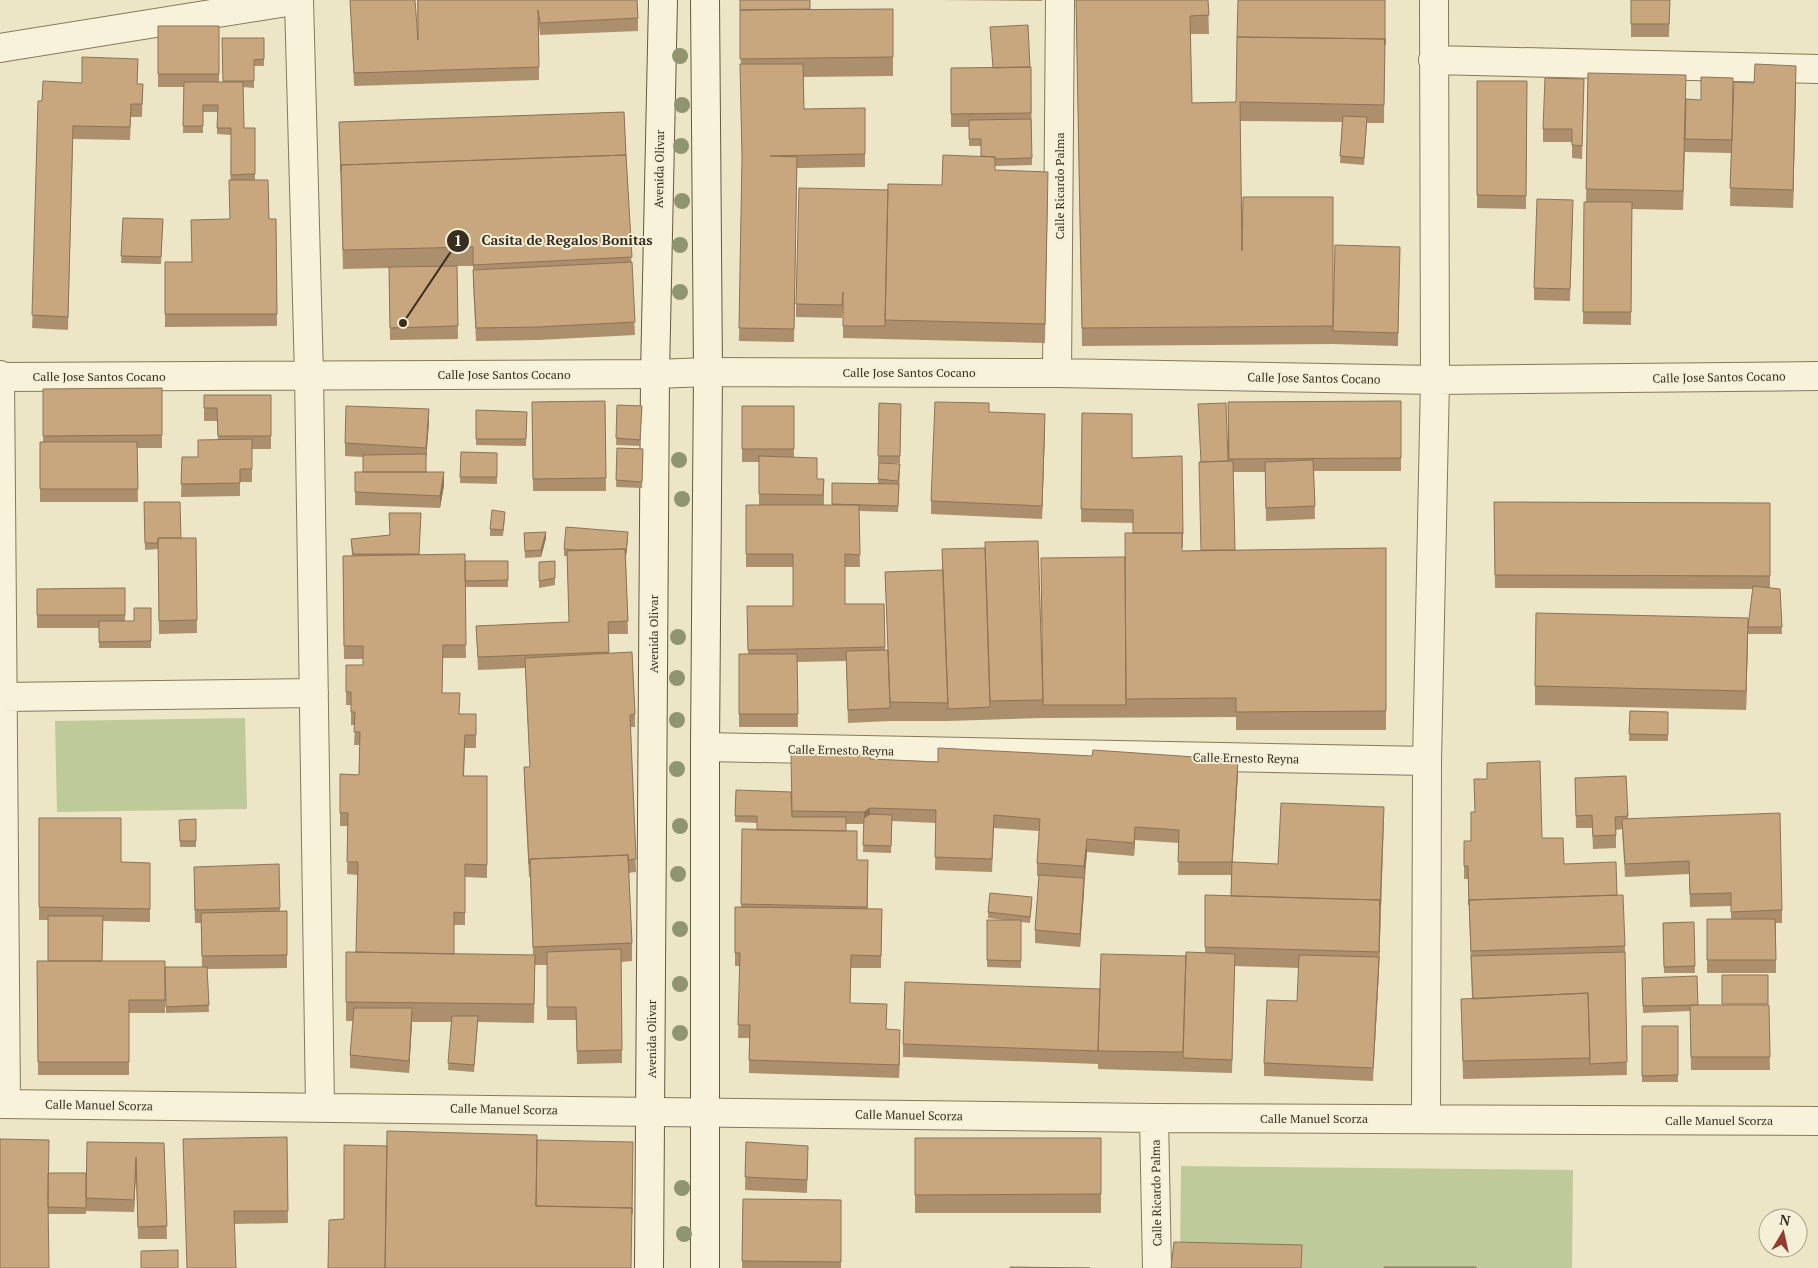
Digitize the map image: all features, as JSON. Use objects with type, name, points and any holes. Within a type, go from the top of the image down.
[{"type":"street","points":[[0,48],[299,0],[309,375],[320,1108]]},
{"type":"street","name":"Avenida Olivar","points":[[649,1268],[655,374],[663,0]]},
{"type":"street","points":[[705,0],[708,372],[705,747],[705,1268]]},
{"type":"street","name":"Calle Ricardo Palma","points":[[1057,373],[1060,0]]},
{"type":"street","points":[[1426,1118],[1427,762],[1435,380],[1434,0]]},
{"type":"street","points":[[1433,60],[1818,69]]},
{"type":"street","name":"Calle Jose Santos Cocano","points":[[0,376],[655,374],[708,372],[1057,373],[1435,380],[1818,376]]},
{"type":"street","points":[[0,376],[3,698],[3,1104]]},
{"type":"street","points":[[3,698],[314,693]]},
{"type":"street","name":"Calle Ernesto Reyna","points":[[705,747],[1427,762]]},
{"type":"street","name":"Calle Manuel Scorza","points":[[3,1104],[1154,1118],[1818,1121]]},
{"type":"street","name":"Calle Ricardo Palma","points":[[1154,1118],[1157,1268]]},
{"type":"green space","points":[[245,718],[247,809],[57,812],[55,721]]},
{"type":"green space","points":[[1181,1166],[1573,1170],[1572,1268],[1180,1268]]},
{"type":"building","points":[[350,0],[415,0],[418,40],[418,0],[637,0],[638,18],[540,23],[538,10],[539,67],[354,73]]},
{"type":"building","points":[[740,0],[810,0],[810,9],[740,10]]},
{"type":"building","points":[[1076,0],[1208,0],[1209,15],[1190,16],[1192,103],[1236,102],[1237,37],[1385,39],[1384,105],[1240,102],[1242,251],[1243,197],[1333,197],[1333,326],[1082,328]]},
{"type":"building","points":[[1238,0],[1385,0],[1385,39],[1237,37]]},
{"type":"building","points":[[1631,0],[1670,0],[1669,24],[1631,24]]},
{"type":"building","points":[[893,9],[893,57],[740,59],[740,10]]},
{"type":"building","points":[[1028,25],[1030,67],[993,68],[990,27]]},
{"type":"building","points":[[158,26],[219,26],[219,74],[158,74]]},
{"type":"building","points":[[222,38],[264,38],[264,59],[254,60],[254,81],[223,81]]},
{"type":"building","points":[[82,57],[138,59],[137,84],[143,84],[142,104],[131,104],[130,127],[73,126],[68,317],[32,315],[38,101],[42,101],[43,81],[82,83]]},
{"type":"building","points":[[740,64],[803,64],[804,109],[865,108],[865,154],[770,156],[797,157],[794,329],[739,328],[742,157]]},
{"type":"building","points":[[1755,64],[1796,66],[1793,190],[1730,188],[1734,82],[1754,83]]},
{"type":"building","points":[[1031,67],[1031,113],[951,114],[951,68]]},
{"type":"building","points":[[1588,73],[1686,75],[1683,191],[1586,189]]},
{"type":"building","points":[[1701,77],[1733,78],[1732,140],[1685,139],[1686,99],[1701,100]]},
{"type":"building","points":[[1545,78],[1584,79],[1582,146],[1572,145],[1572,129],[1543,129]]},
{"type":"building","points":[[1477,81],[1527,81],[1526,196],[1477,195]]},
{"type":"building","points":[[184,82],[243,82],[244,128],[255,128],[255,174],[231,175],[231,128],[217,128],[218,105],[203,105],[203,126],[183,126]]},
{"type":"building","points":[[624,112],[626,155],[341,165],[341,171],[339,122]]},
{"type":"building","points":[[1343,116],[1367,117],[1364,158],[1340,156]]},
{"type":"building","points":[[1031,119],[1032,158],[995,159],[995,157],[981,156],[981,139],[969,139],[969,120]]},
{"type":"building","points":[[626,155],[632,257],[473,265],[473,247],[343,250],[341,165]]},
{"type":"building","points":[[943,155],[995,157],[995,170],[1048,172],[1045,324],[885,320],[888,184],[942,185]]},
{"type":"building","points":[[229,180],[268,180],[269,219],[276,219],[277,314],[165,314],[165,262],[192,262],[191,220],[230,219]]},
{"type":"building","points":[[799,188],[888,190],[885,326],[843,326],[843,292],[842,305],[796,304]]},
{"type":"building","points":[[1537,199],[1573,200],[1570,289],[1534,288]]},
{"type":"building","points":[[1584,202],[1632,202],[1631,312],[1583,312]]},
{"type":"building","points":[[123,218],[163,219],[161,257],[121,256]]},
{"type":"building","points":[[1335,245],[1400,247],[1398,333],[1333,331]]},
{"type":"building","points":[[632,262],[635,322],[476,328],[473,270]]},
{"type":"building","points":[[457,266],[458,326],[390,328],[389,267]]},
{"type":"building","points":[[162,388],[162,435],[43,436],[43,389]]},
{"type":"building","points":[[204,395],[271,395],[271,436],[218,436],[217,408],[204,408]]},
{"type":"building","points":[[605,401],[606,478],[533,479],[532,402]]},
{"type":"building","points":[[1401,401],[1401,458],[1229,459],[1228,402]]},
{"type":"building","points":[[935,402],[989,403],[989,412],[1045,414],[1042,506],[931,501]]},
{"type":"building","points":[[879,403],[901,404],[900,456],[878,456]]},
{"type":"building","points":[[1226,403],[1228,461],[1201,462],[1198,404]]},
{"type":"building","points":[[617,405],[642,406],[640,440],[616,438]]},
{"type":"building","points":[[346,406],[429,409],[426,448],[345,443]]},
{"type":"building","points":[[742,406],[794,406],[794,449],[742,449]]},
{"type":"building","points":[[476,410],[527,412],[526,439],[476,439]]},
{"type":"building","points":[[1082,413],[1132,414],[1132,458],[1182,456],[1183,534],[1133,533],[1133,510],[1081,509]]},
{"type":"building","points":[[252,439],[252,469],[240,469],[240,483],[181,484],[182,457],[198,457],[198,440]]},
{"type":"building","points":[[40,442],[137,442],[138,489],[40,489]]},
{"type":"building","points":[[617,448],[643,449],[642,482],[616,480]]},
{"type":"building","points":[[461,452],[497,453],[497,477],[460,477]]},
{"type":"building","points":[[426,454],[426,472],[363,472],[363,455]]},
{"type":"building","points":[[759,456],[817,458],[817,479],[824,479],[823,495],[759,494]]},
{"type":"building","points":[[1313,460],[1315,506],[1266,508],[1265,462]]},
{"type":"building","points":[[1233,461],[1235,550],[1201,550],[1199,462]]},
{"type":"building","points":[[879,463],[900,464],[898,481],[878,479]]},
{"type":"building","points":[[355,472],[444,472],[440,496],[355,492]]},
{"type":"building","points":[[832,483],[899,484],[898,506],[832,504]]},
{"type":"building","points":[[144,502],[180,502],[181,538],[158,538],[158,543],[145,543]]},
{"type":"building","points":[[1494,502],[1770,503],[1770,576],[1495,575]]},
{"type":"building","points":[[746,505],[859,505],[860,555],[845,554],[845,604],[884,604],[885,647],[748,650],[747,606],[793,606],[793,554],[746,554]]},
{"type":"building","points":[[492,510],[505,512],[503,530],[490,529]]},
{"type":"building","points":[[389,513],[421,513],[419,554],[353,554],[351,539],[390,535]]},
{"type":"building","points":[[566,527],[628,532],[626,553],[625,549],[564,549]]},
{"type":"building","points":[[546,532],[541,550],[525,551],[524,533]]},
{"type":"building","points":[[1125,533],[1182,533],[1182,551],[1386,548],[1386,711],[1236,712],[1236,698],[1126,699]]},
{"type":"building","points":[[158,538],[196,538],[197,620],[159,621]]},
{"type":"building","points":[[1038,541],[1043,700],[990,701],[985,542]]},
{"type":"building","points":[[985,548],[990,707],[948,709],[942,549]]},
{"type":"building","points":[[625,549],[628,621],[608,622],[609,652],[478,657],[476,626],[569,622],[567,551]]},
{"type":"building","points":[[465,554],[466,645],[443,645],[442,693],[460,693],[459,714],[476,714],[476,735],[465,735],[463,776],[487,776],[487,865],[465,864],[465,913],[454,912],[454,954],[356,952],[358,862],[347,862],[348,813],[340,813],[340,774],[359,775],[360,732],[354,732],[355,712],[351,712],[351,692],[346,692],[346,665],[363,665],[363,646],[344,646],[343,556]]},
{"type":"building","points":[[1125,557],[1126,705],[1043,705],[1041,558]]},
{"type":"building","points":[[465,561],[508,561],[508,580],[465,581]]},
{"type":"building","points":[[555,561],[555,578],[539,581],[539,562]]},
{"type":"building","points":[[943,570],[948,703],[890,702],[885,572]]},
{"type":"building","points":[[1753,586],[1780,589],[1782,627],[1748,627]]},
{"type":"building","points":[[125,588],[125,615],[37,615],[37,589]]},
{"type":"building","points":[[134,608],[151,608],[151,641],[99,642],[99,621],[134,621]]},
{"type":"building","points":[[1536,613],[1748,618],[1746,691],[1535,686]]},
{"type":"building","points":[[888,650],[890,708],[848,710],[846,651]]},
{"type":"building","points":[[632,652],[635,714],[630,715],[636,859],[628,860],[628,855],[530,859],[529,864],[524,767],[530,767],[525,658]]},
{"type":"building","points":[[739,654],[797,654],[798,714],[739,714]]},
{"type":"building","points":[[1630,711],[1668,712],[1668,735],[1629,734]]},
{"type":"building","points":[[938,748],[1092,756],[1093,750],[1238,760],[1232,862],[1178,862],[1179,830],[1135,827],[1134,843],[1087,839],[1084,866],[1037,863],[1040,819],[994,815],[992,859],[935,857],[936,810],[870,808],[864,812],[792,811],[791,753],[870,754],[870,759],[938,762]]},
{"type":"building","points":[[1540,761],[1542,838],[1563,838],[1564,864],[1616,862],[1617,895],[1469,900],[1469,905],[1468,866],[1464,866],[1464,841],[1471,841],[1471,812],[1475,812],[1474,779],[1487,779],[1487,763]]},
{"type":"building","points":[[1626,776],[1628,816],[1615,817],[1616,835],[1593,836],[1592,815],[1576,816],[1575,778]]},
{"type":"building","points":[[736,790],[791,792],[792,817],[846,817],[846,831],[757,830],[757,816],[735,816]]},
{"type":"building","points":[[1281,803],[1384,807],[1380,906],[1380,900],[1231,896],[1232,862],[1278,864]]},
{"type":"building","points":[[1780,813],[1782,910],[1731,912],[1731,893],[1690,894],[1689,861],[1625,864],[1622,819]]},
{"type":"building","points":[[870,814],[892,815],[891,846],[863,845],[864,818]]},
{"type":"building","points":[[39,818],[121,818],[121,862],[150,863],[150,909],[39,907]]},
{"type":"building","points":[[196,819],[196,841],[180,841],[179,820]]},
{"type":"building","points":[[742,829],[857,831],[857,860],[868,860],[867,907],[741,904]]},
{"type":"building","points":[[628,855],[632,943],[533,947],[530,859]]},
{"type":"building","points":[[279,864],[280,908],[195,910],[194,867]]},
{"type":"building","points":[[1039,875],[1084,878],[1080,934],[1035,930]]},
{"type":"building","points":[[990,893],[1032,897],[1030,917],[988,912]]},
{"type":"building","points":[[1205,895],[1380,900],[1379,952],[1205,947]]},
{"type":"building","points":[[1623,895],[1625,946],[1471,951],[1469,900]]},
{"type":"building","points":[[735,907],[882,909],[881,956],[851,955],[850,1003],[887,1004],[886,1029],[900,1030],[899,1065],[749,1060],[750,1025],[738,1025],[740,953],[735,953]]},
{"type":"building","points":[[287,911],[287,955],[202,956],[201,913]]},
{"type":"building","points":[[48,916],[103,916],[102,961],[48,961]]},
{"type":"building","points":[[1707,919],[1775,919],[1776,960],[1707,960]]},
{"type":"building","points":[[987,920],[1021,920],[1021,961],[987,960]]},
{"type":"building","points":[[1694,922],[1695,966],[1664,967],[1663,923]]},
{"type":"building","points":[[621,949],[622,1050],[577,1051],[576,1007],[547,1007],[547,952]]},
{"type":"building","points":[[346,952],[535,955],[534,1004],[346,1002]]},
{"type":"building","points":[[1186,952],[1235,954],[1232,1060],[1183,1058]]},
{"type":"building","points":[[1625,952],[1627,1062],[1590,1064],[1588,993],[1473,999],[1471,956]]},
{"type":"building","points":[[1101,954],[1186,956],[1183,1052],[1098,1051]]},
{"type":"building","points":[[1299,955],[1379,957],[1373,1068],[1264,1063],[1267,1000],[1297,1001]]},
{"type":"building","points":[[37,961],[165,961],[165,1000],[129,1000],[129,1062],[38,1062]]},
{"type":"building","points":[[165,967],[207,967],[209,1005],[166,1007]]},
{"type":"building","points":[[1722,975],[1768,975],[1768,1004],[1722,1004]]},
{"type":"building","points":[[1697,976],[1698,1005],[1643,1006],[1642,978]]},
{"type":"building","points":[[905,982],[1100,989],[1098,1051],[903,1044]]},
{"type":"building","points":[[1588,993],[1590,1058],[1463,1061],[1461,999]]},
{"type":"building","points":[[1690,1005],[1769,1005],[1770,1057],[1691,1057]]},
{"type":"building","points":[[354,1008],[412,1008],[409,1061],[350,1055]]},
{"type":"building","points":[[452,1016],[478,1016],[474,1065],[448,1063]]},
{"type":"building","points":[[1642,1026],[1678,1026],[1678,1075],[1642,1076]]},
{"type":"building","points":[[387,1131],[537,1135],[536,1206],[632,1208],[631,1268],[385,1268]]},
{"type":"building","points":[[287,1137],[288,1211],[234,1211],[236,1268],[187,1268],[183,1139]]},
{"type":"building","points":[[915,1138],[1101,1138],[1101,1194],[915,1195]]},
{"type":"building","points":[[0,1139],[49,1140],[49,1268],[0,1268]]},
{"type":"building","points":[[537,1140],[633,1142],[632,1214],[632,1208],[536,1206]]},
{"type":"building","points":[[87,1142],[164,1143],[167,1226],[138,1227],[136,1157],[134,1200],[86,1198]]},
{"type":"building","points":[[746,1142],[808,1146],[807,1180],[745,1177]]},
{"type":"building","points":[[344,1145],[387,1146],[385,1268],[328,1268],[329,1220],[344,1219]]},
{"type":"building","points":[[48,1173],[86,1173],[86,1208],[48,1207]]},
{"type":"building","points":[[743,1199],[841,1200],[841,1262],[742,1261]]},
{"type":"building","points":[[1174,1242],[1302,1245],[1301,1268],[1171,1268]]},
{"type":"building","points":[[178,1250],[178,1268],[141,1268],[141,1251]]},
{"type":"building","points":[[1010,1267],[1090,1268],[1010,1268]]},
{"type":"building","points":[[1476,1267],[1476,1268],[1384,1268]]},
{"type":"place","name":"Casita de Regalos Bonitas","points":[[403,323]]}]
